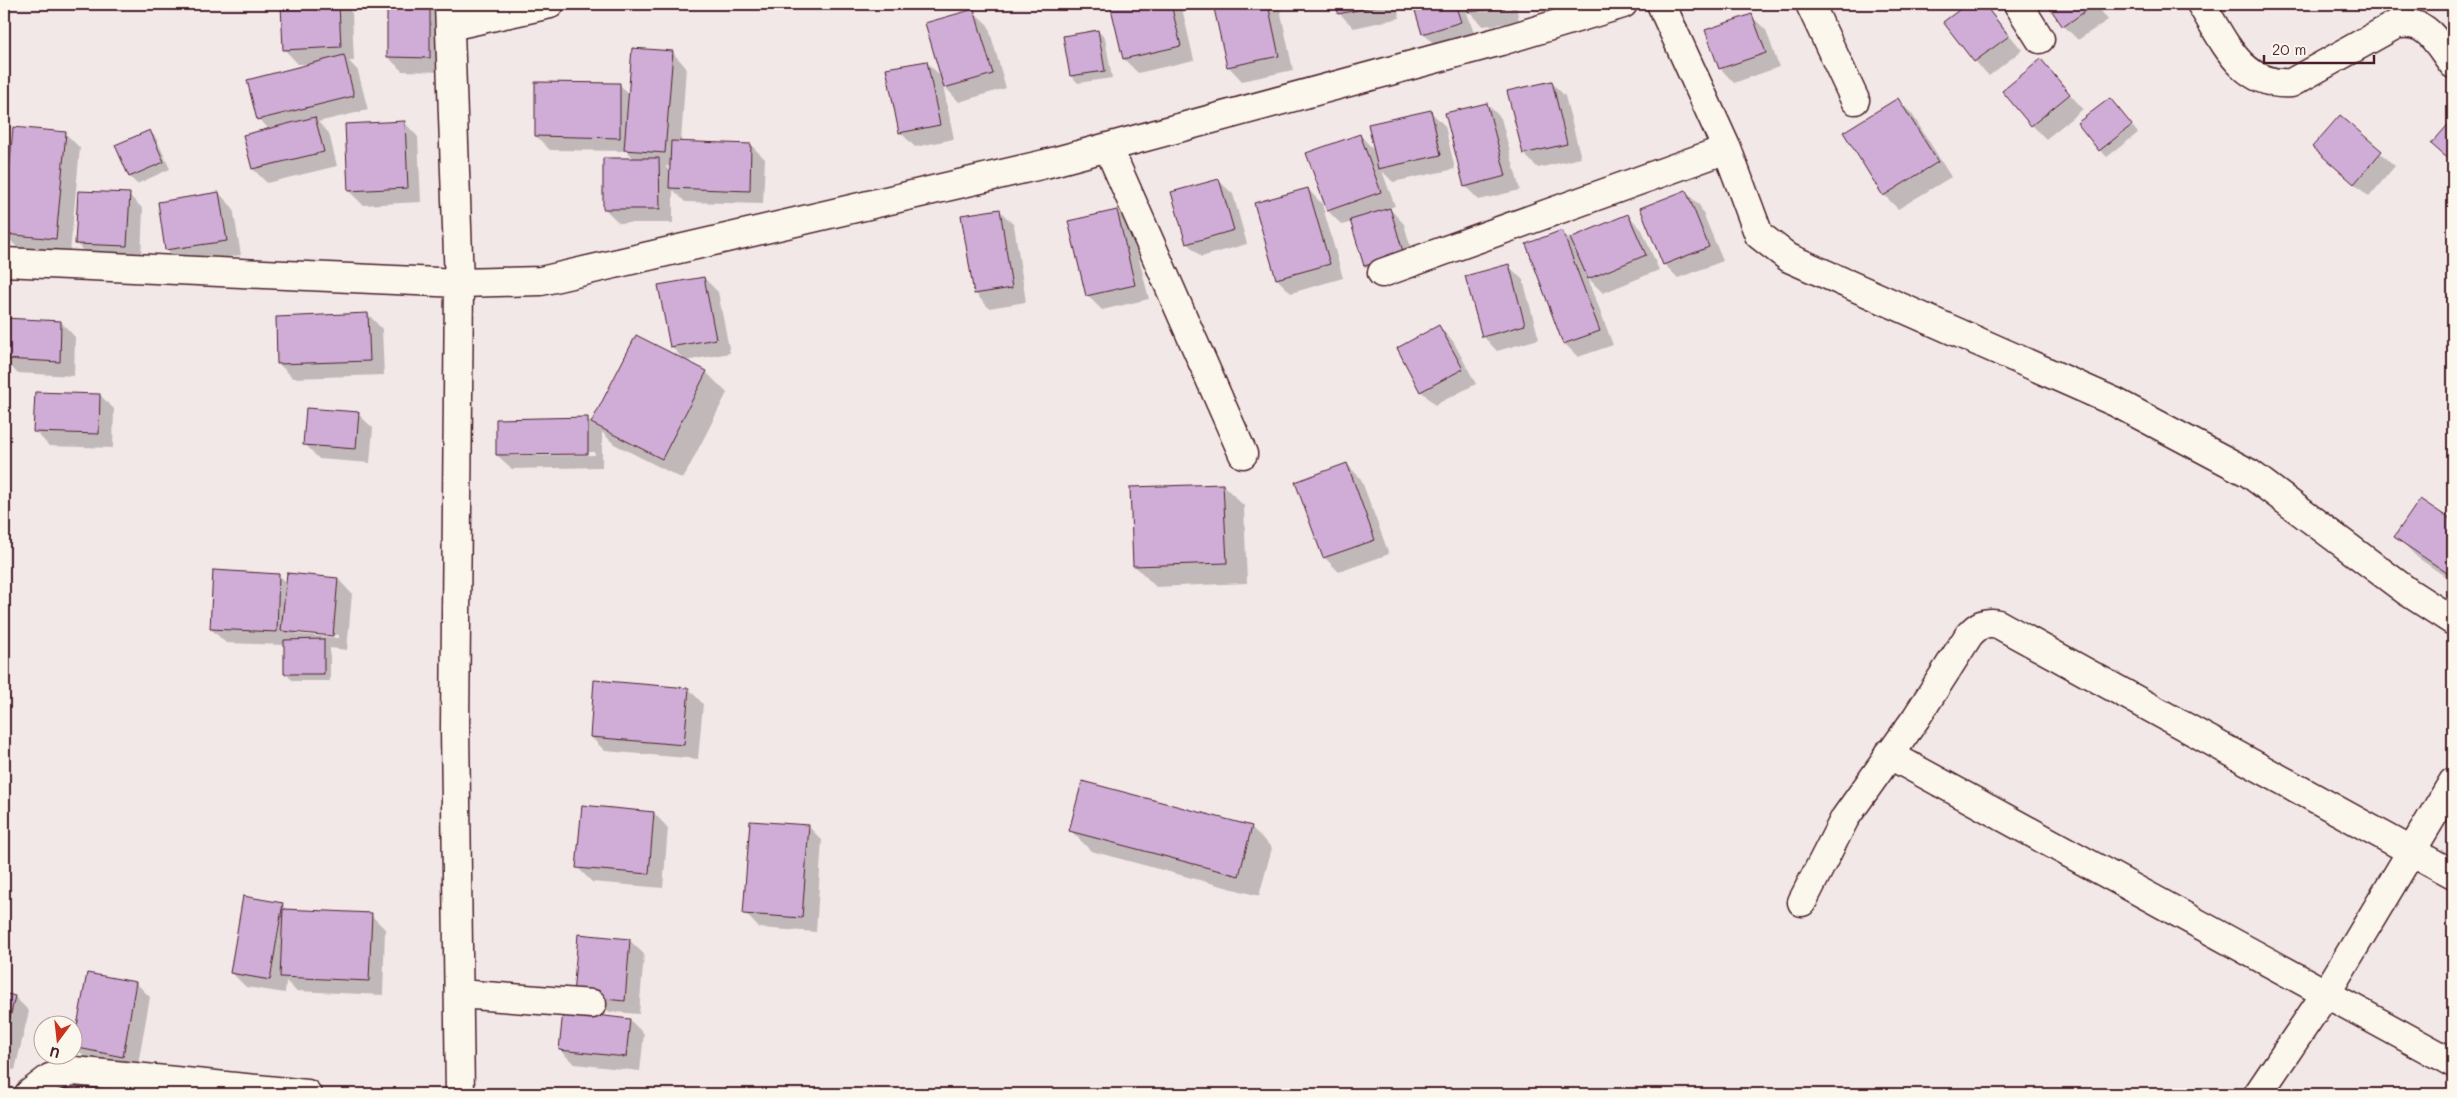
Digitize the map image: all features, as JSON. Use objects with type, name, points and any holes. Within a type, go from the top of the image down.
[{"type":"street","points":[[460,1094],[455,729],[458,283],[450,15],[550,4]]},
{"type":"street","points":[[4,262],[458,283],[541,282],[1045,164],[1501,40],[1624,4]]},
{"type":"street","points":[[1661,4],[1727,149],[1759,235],[1789,258],[2115,402],[2249,473],[2408,592],[2453,621]]},
{"type":"street","points":[[1810,4],[1855,100]]},
{"type":"street","points":[[2018,4],[2040,40]]},
{"type":"street","points":[[2201,4],[2237,61],[2261,80],[2276,84],[2292,84],[2395,25],[2408,22],[2420,26],[2430,33],[2453,64]]},
{"type":"street","points":[[1108,147],[1243,454]]},
{"type":"street","points":[[1382,273],[1727,149]]},
{"type":"street","points":[[1802,902],[1845,818],[1888,754],[1916,718],[1969,635],[1976,627],[1987,622],[1998,624],[2453,874]]},
{"type":"street","points":[[1888,754],[2327,992],[2453,1063]]},
{"type":"street","points":[[2258,1094],[2327,992],[2453,782]]},
{"type":"street","points":[[459,994],[592,1004]]},
{"type":"street","points":[[29,1094],[50,1078],[74,1071],[307,1094]]},
{"type":"building","points":[[281,4],[339,4],[341,47],[283,50]]},
{"type":"building","points":[[387,4],[430,4],[430,58],[387,57]]},
{"type":"building","points":[[1110,4],[1171,4],[1181,46],[1123,59]]},
{"type":"building","points":[[1213,4],[1268,4],[1279,56],[1227,67]]},
{"type":"building","points":[[1336,4],[1386,4],[1338,14]]},
{"type":"building","points":[[1413,4],[1455,4],[1461,22],[1422,34]]},
{"type":"building","points":[[1467,4],[1504,4],[1505,8],[1468,12]]},
{"type":"building","points":[[1967,4],[1984,4],[2009,36],[1974,62],[1943,22]]},
{"type":"building","points":[[2047,4],[2093,4],[2094,5],[2063,27]]},
{"type":"building","points":[[974,9],[993,74],[944,88],[925,23]]},
{"type":"building","points":[[1752,14],[1766,53],[1719,69],[1705,30]]},
{"type":"building","points":[[1098,30],[1105,71],[1070,76],[1063,36]]},
{"type":"building","points":[[632,48],[673,51],[665,153],[624,150]]},
{"type":"building","points":[[344,55],[354,96],[257,120],[247,80]]},
{"type":"building","points":[[2041,59],[2070,94],[2031,126],[2002,91]]},
{"type":"building","points":[[927,61],[940,125],[899,133],[886,68]]},
{"type":"building","points":[[1552,81],[1567,144],[1523,154],[1507,91]]},
{"type":"building","points":[[535,82],[620,83],[620,138],[535,136]]},
{"type":"building","points":[[1898,98],[1938,162],[1883,196],[1843,132]]},
{"type":"building","points":[[2110,98],[2132,125],[2099,151],[2077,123]]},
{"type":"building","points":[[1487,103],[1506,176],[1464,187],[1445,113]]},
{"type":"building","points":[[1431,110],[1441,155],[1378,169],[1368,124]]},
{"type":"building","points":[[2340,115],[2382,151],[2354,184],[2312,147]]},
{"type":"building","points":[[315,117],[324,152],[252,169],[243,135]]},
{"type":"building","points":[[2453,119],[2453,163],[2431,144]]},
{"type":"building","points":[[405,121],[408,188],[348,191],[345,124]]},
{"type":"building","points":[[13,127],[66,132],[56,239],[4,234]]},
{"type":"building","points":[[150,130],[164,162],[129,177],[115,145]]},
{"type":"building","points":[[1360,134],[1381,192],[1327,211],[1306,153]]},
{"type":"building","points":[[671,141],[751,144],[750,191],[669,188]]},
{"type":"building","points":[[603,158],[659,158],[660,209],[603,209]]},
{"type":"building","points":[[1219,179],[1234,230],[1186,244],[1171,192]]},
{"type":"building","points":[[1308,188],[1330,264],[1276,279],[1254,203]]},
{"type":"building","points":[[1686,190],[1709,247],[1663,265],[1640,208]]},
{"type":"building","points":[[78,191],[130,193],[127,246],[75,244]]},
{"type":"building","points":[[219,192],[227,241],[165,250],[158,202]]},
{"type":"building","points":[[1390,208],[1404,255],[1364,266],[1350,220]]},
{"type":"building","points":[[1000,209],[1012,288],[974,294],[961,215]]},
{"type":"building","points":[[1117,210],[1135,285],[1086,296],[1068,221]]},
{"type":"building","points":[[1628,214],[1646,255],[1588,279],[1570,238]]},
{"type":"building","points":[[1562,230],[1600,331],[1563,344],[1526,244]]},
{"type":"building","points":[[1509,264],[1525,325],[1482,337],[1465,276]]},
{"type":"building","points":[[704,277],[716,339],[670,347],[658,285]]},
{"type":"building","points":[[368,313],[370,361],[277,364],[276,317]]},
{"type":"building","points":[[4,318],[61,321],[60,362],[4,359]]},
{"type":"building","points":[[1439,325],[1463,369],[1420,392],[1397,348]]},
{"type":"building","points":[[636,335],[707,371],[662,459],[591,423]]},
{"type":"building","points":[[35,392],[100,394],[99,434],[33,432]]},
{"type":"building","points":[[306,408],[359,412],[356,449],[303,445]]},
{"type":"building","points":[[588,417],[588,454],[496,455],[496,419]]},
{"type":"building","points":[[1347,463],[1375,540],[1323,558],[1295,482]]},
{"type":"building","points":[[1223,484],[1227,563],[1133,566],[1130,487]]},
{"type":"building","points":[[2420,499],[2453,521],[2453,577],[2394,537]]},
{"type":"building","points":[[213,570],[279,574],[277,632],[210,629]]},
{"type":"building","points":[[287,573],[338,578],[333,636],[281,631]]},
{"type":"building","points":[[324,639],[324,674],[284,674],[284,640]]},
{"type":"building","points":[[594,680],[689,688],[684,745],[590,737]]},
{"type":"building","points":[[1082,781],[1252,826],[1239,876],[1069,831]]},
{"type":"building","points":[[582,805],[654,812],[649,874],[576,868]]},
{"type":"building","points":[[750,821],[809,825],[802,918],[743,914]]},
{"type":"building","points":[[243,896],[283,903],[270,980],[230,973]]},
{"type":"building","points":[[283,909],[372,913],[369,981],[280,977]]},
{"type":"building","points":[[578,934],[630,939],[625,1001],[573,996]]},
{"type":"building","points":[[87,973],[136,982],[123,1057],[82,1049],[82,1016],[79,1016]]},
{"type":"building","points":[[4,993],[15,996],[4,1044]]},
{"type":"building","points":[[563,1011],[630,1019],[626,1057],[559,1050]]}]
